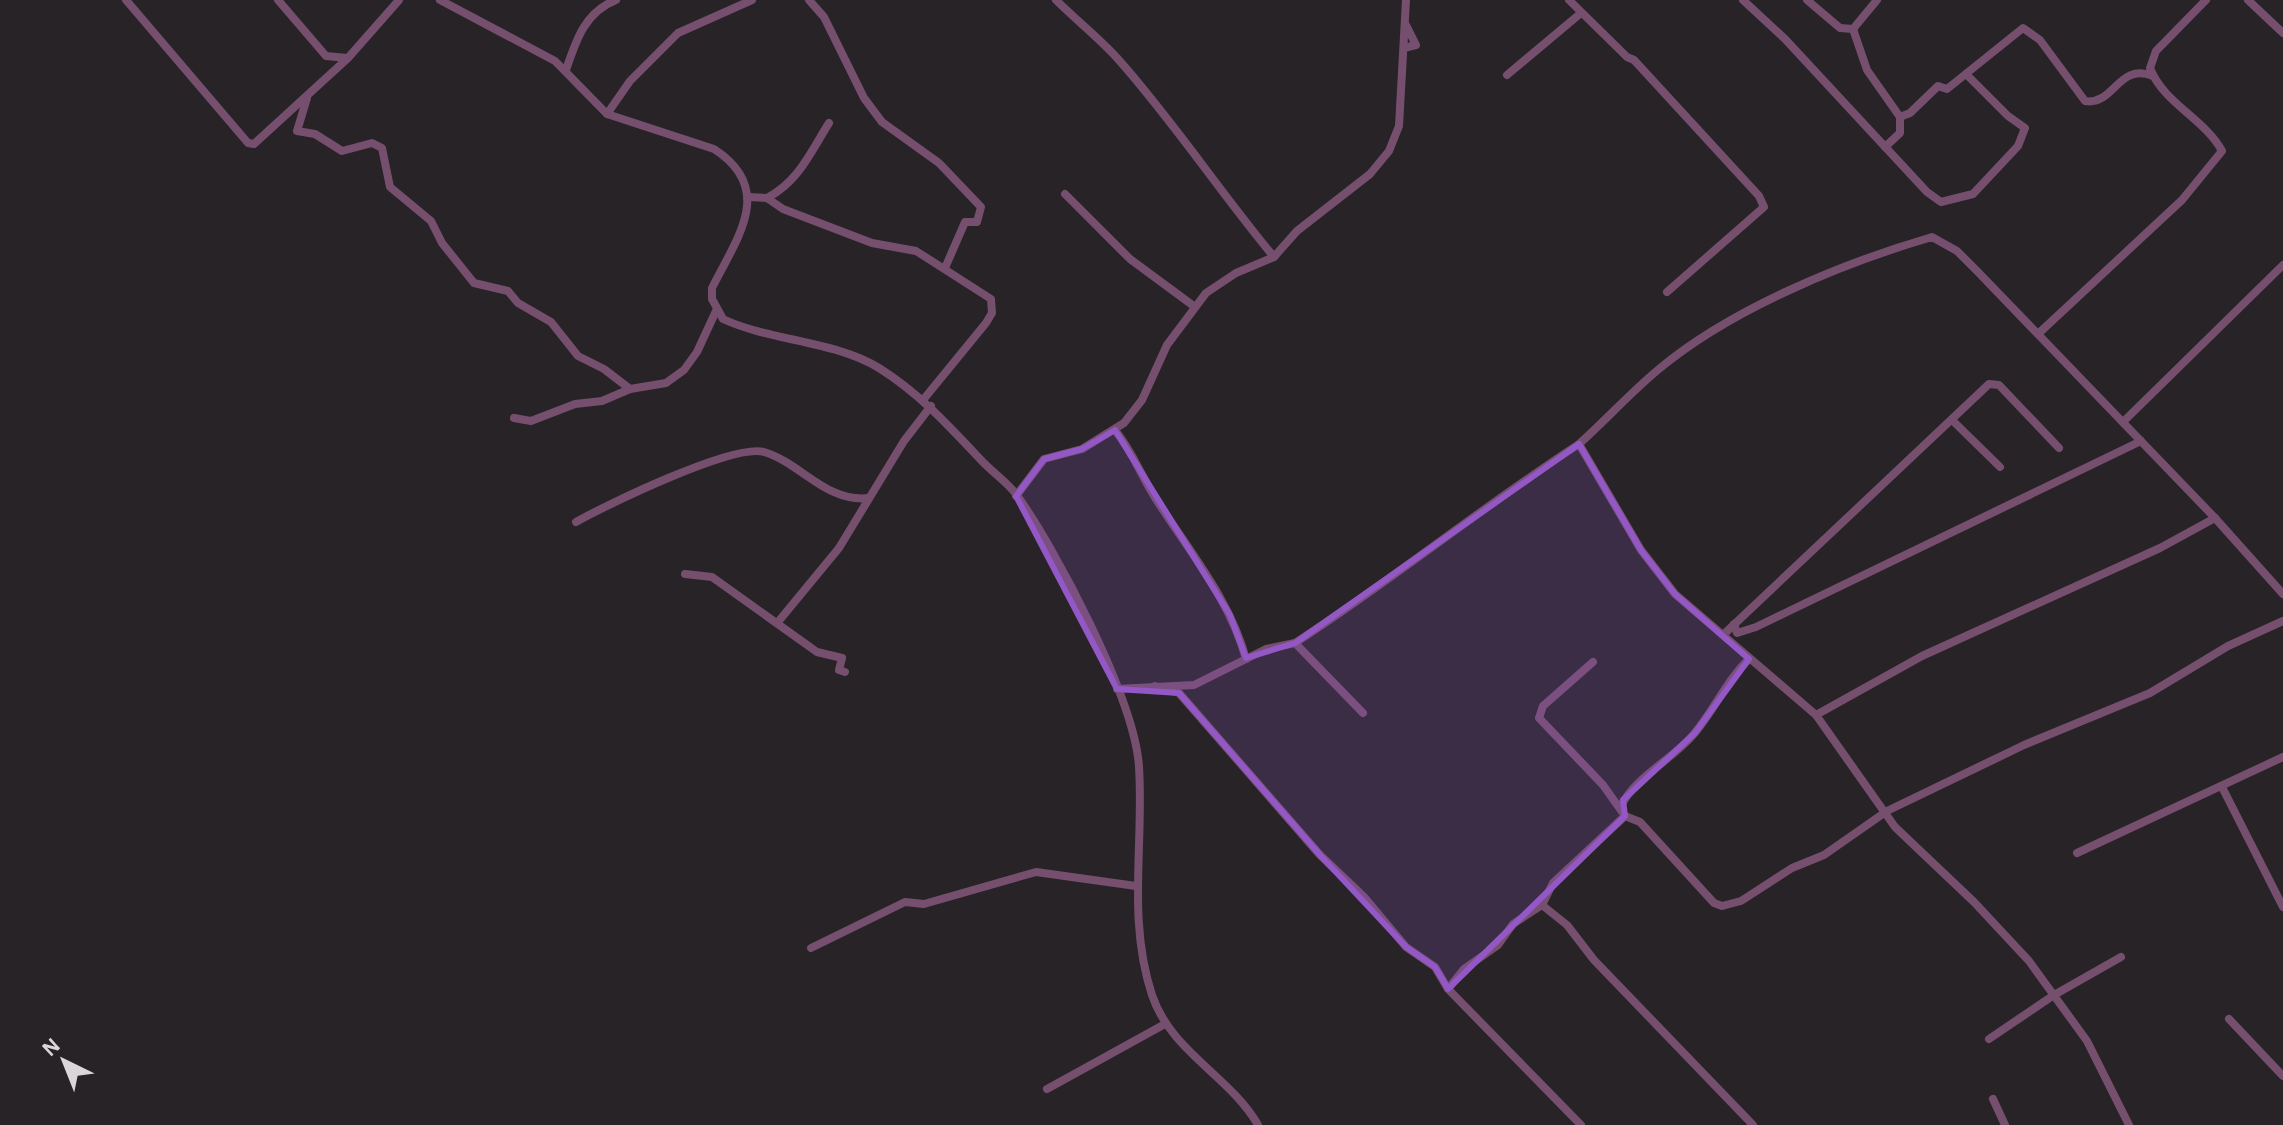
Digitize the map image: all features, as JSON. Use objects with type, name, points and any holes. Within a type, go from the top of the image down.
[{"type":"street","points":[[126,0],[248,143],[260,143],[348,58],[399,0]]},
{"type":"street","points":[[278,0],[326,56],[348,58]]},
{"type":"street","points":[[440,0],[566,70],[607,114],[714,149],[739,171],[748,197],[745,224],[712,288],[716,311],[697,352],[684,370],[666,383],[630,389],[613,398],[575,404],[531,421],[514,418]]},
{"type":"street","points":[[566,70],[595,10],[616,0]]},
{"type":"street","points":[[607,114],[630,81],[672,38],[687,28],[752,0]]},
{"type":"street","points":[[809,0],[824,17],[864,98],[882,122],[939,163],[981,207],[977,222],[965,222],[945,268]]},
{"type":"street","points":[[1056,0],[1116,57],[1188,149],[1214,177],[1274,257]]},
{"type":"street","points":[[1016,496],[1044,459],[1082,449],[1115,430],[1142,400],[1167,345],[1195,307],[1219,283],[1274,257],[1297,231],[1370,174],[1389,151],[1399,126],[1404,48],[1416,45],[1406,25],[1406,0]]},
{"type":"street","points":[[1569,0],[1634,60],[1759,196],[1764,207],[1667,292]]},
{"type":"street","points":[[1743,0],[1785,39],[1885,147],[1941,202],[1973,194],[2018,146],[2025,128],[2008,116],[1966,74]]},
{"type":"street","points":[[1807,0],[1840,28],[1853,29]]},
{"type":"street","points":[[1853,29],[1877,0]]},
{"type":"street","points":[[2038,334],[2182,200],[2222,151],[2153,76],[2150,68],[2156,51],[2206,0]]},
{"type":"street","points":[[2248,0],[2283,33]]},
{"type":"street","points":[[1507,75],[1581,13]]},
{"type":"street","points":[[1900,117],[1910,113],[1938,86],[1947,89],[2023,28],[2040,40],[2085,101],[2097,100],[2130,74],[2143,72],[2153,76]]},
{"type":"street","points":[[1853,29],[1867,70],[1900,117],[1900,133],[1885,147]]},
{"type":"street","points":[[307,98],[297,131],[315,134],[342,151],[372,143],[382,148],[390,187],[431,221],[442,243],[474,283],[508,291],[518,303],[551,322],[578,356],[604,369],[630,389]]},
{"type":"street","points":[[767,198],[793,180],[807,163],[829,123]]},
{"type":"street","points":[[1065,194],[1130,259],[1195,307]]},
{"type":"street","points":[[748,197],[767,198],[783,209],[872,243],[916,251],[991,299],[992,313],[927,403],[839,548],[778,622]]},
{"type":"street","points":[[1117,689],[1194,685],[1278,645],[1295,643],[1359,602],[1493,499],[1579,444],[1659,369],[1716,330],[1780,295],[1838,270],[1932,237],[1957,251],[2215,518],[2283,594]]},
{"type":"street","points":[[2123,422],[2283,265]]},
{"type":"street","points":[[716,311],[733,323],[860,359],[927,403],[1016,496],[1037,526],[1117,689],[1139,767],[1136,886],[1139,942],[1153,996],[1165,1024],[1197,1061],[1235,1095],[1258,1125]]},
{"type":"street","points":[[1723,635],[1981,390],[1994,383],[2059,448]]},
{"type":"street","points":[[1952,420],[2000,467]]},
{"type":"street","points":[[1115,430],[1140,463],[1155,497],[1230,615],[1246,659]]},
{"type":"street","points":[[1734,624],[1737,633],[1756,627],[2141,441]]},
{"type":"street","points":[[1579,444],[1641,550],[1675,594],[1816,715],[1887,811],[1895,827],[1974,902],[2054,995],[2087,1041],[2129,1125]]},
{"type":"street","points":[[576,522],[641,487],[752,451],[767,453],[835,493],[856,499],[869,498]]},
{"type":"street","points":[[1816,715],[1933,651],[2160,548],[2215,518]]},
{"type":"street","points":[[685,574],[712,577],[817,652],[842,658],[839,670],[845,672]]},
{"type":"street","points":[[1593,662],[1543,706],[1539,718],[1621,806],[1625,816],[1640,822],[1714,903],[1722,906],[1741,901],[1792,868],[1824,855],[1887,811],[2034,740],[2150,693],[2228,646],[2283,621]]},
{"type":"street","points":[[1295,643],[1363,713]]},
{"type":"street","points":[[1621,806],[1632,790],[1695,733],[1732,675],[1749,659]]},
{"type":"street","points":[[1155,686],[1179,693],[1320,855],[1365,898],[1406,947],[1435,967],[1448,989],[1581,1125]]},
{"type":"street","points":[[2077,853],[2283,757]]},
{"type":"street","points":[[2222,787],[2283,907]]},
{"type":"street","points":[[1448,989],[1464,969],[1498,945],[1513,924],[1542,905],[1553,883],[1575,866],[1625,816]]},
{"type":"street","points":[[811,948],[905,902],[924,904],[1036,872],[1136,886]]},
{"type":"street","points":[[1542,905],[1567,925],[1594,960],[1753,1125]]},
{"type":"street","points":[[1989,1039],[2054,995],[2121,957]]},
{"type":"street","points":[[2229,1019],[2283,1076]]},
{"type":"street","points":[[1047,1089],[1165,1024]]},
{"type":"street","points":[[1993,1099],[2005,1125]]},
{"type":"highlighted area","points":[[1115,430],[1230,615],[1246,658],[1295,643],[1579,444],[1641,550],[1675,594],[1749,659],[1695,733],[1623,800],[1625,816],[1448,989],[1435,967],[1406,947],[1320,855],[1179,693],[1117,689],[1016,496],[1044,459],[1082,449]]}]
